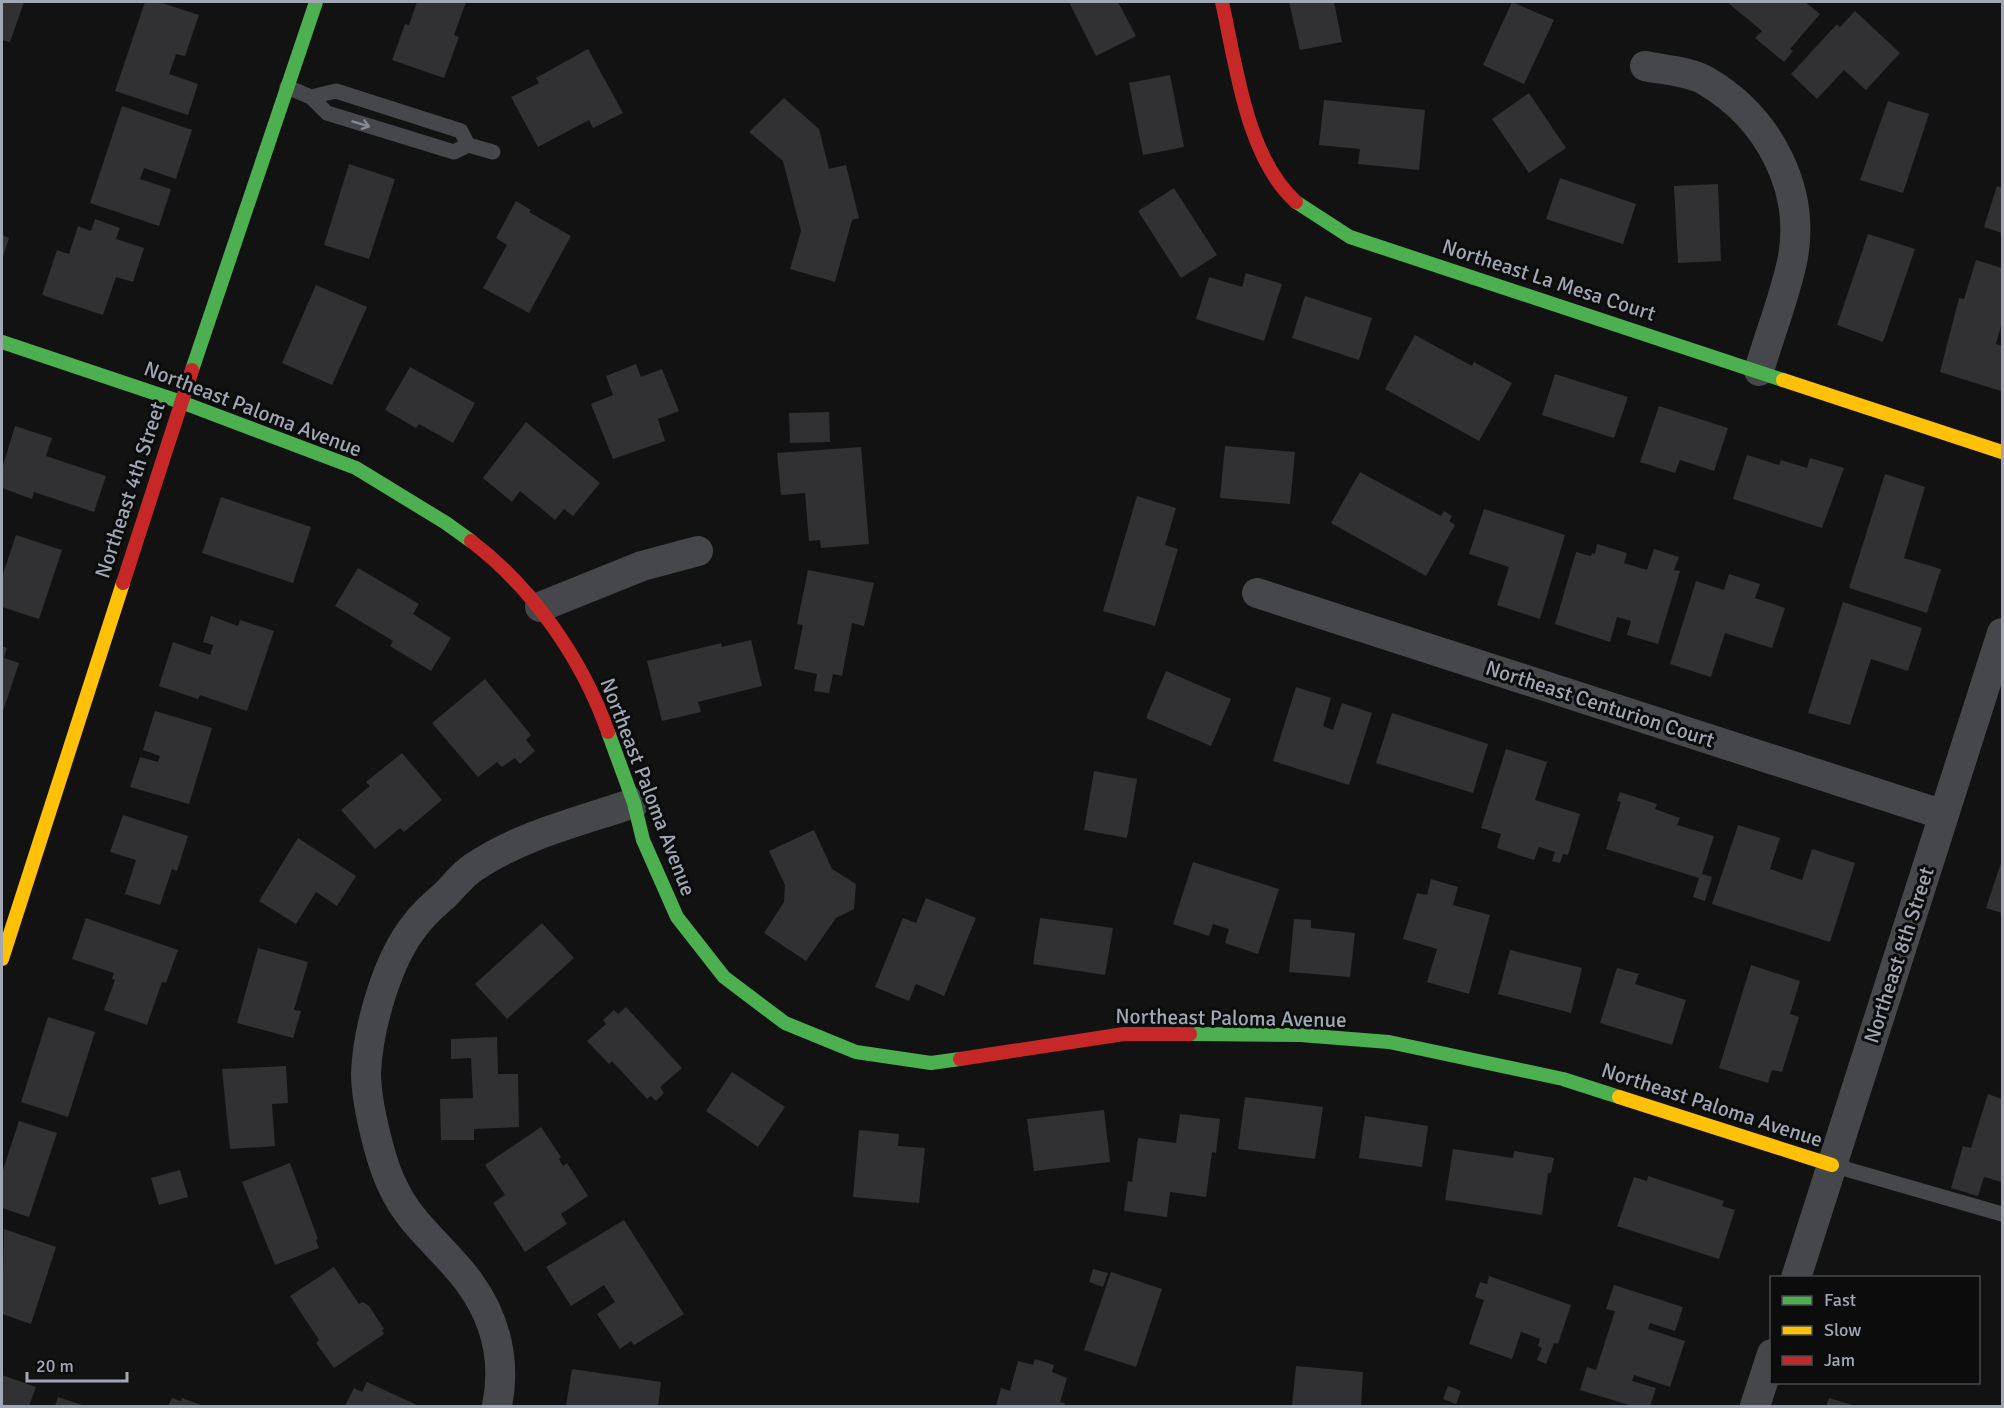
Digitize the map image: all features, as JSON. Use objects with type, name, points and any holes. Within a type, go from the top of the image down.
[{"type":"street","name":"Northeast 4th Street","points":[[2,958],[181,402],[316,2]]},
{"type":"street","name":"Northeast La Mesa Court","points":[[1222,2],[1252,123],[1266,161],[1287,193],[1316,219],[1350,237],[2002,452]]},
{"type":"street","points":[[1645,66],[1704,80],[1737,103],[1766,135],[1786,173],[1795,214],[1792,262],[1759,372]]},
{"type":"street","name":"Northeast Paloma Avenue","points":[[2,342],[181,402],[356,468],[446,523],[482,550],[540,607],[583,678],[606,726],[634,803],[643,840],[677,917],[724,977],[785,1023],[856,1052],[931,1063],[1124,1034],[1300,1035],[1389,1042],[1563,1079],[1832,1166]]},
{"type":"street","points":[[540,607],[642,566],[698,551]]},
{"type":"street","name":"Northeast Centurion Court","points":[[1257,593],[1944,815]]},
{"type":"street","name":"Northeast 8th Street","points":[[1797,1276],[2002,633]]},
{"type":"street","points":[[497,1407],[501,1385],[499,1348],[488,1313],[469,1281],[413,1222],[393,1188],[378,1152],[366,1073],[379,995],[394,958],[416,924],[472,868],[506,847],[634,803]]},
{"type":"street","points":[[1755,1407],[1770,1360]]},
{"type":"lane","points":[[287,87],[311,97],[327,113],[454,152],[468,145],[493,152]]},
{"type":"lane","points":[[311,97],[336,91],[461,130],[468,145]]},
{"type":"lane","points":[[1832,1166],[2002,1214]]},
{"type":"building","points":[[2,2],[24,2],[10,42],[2,40]]},
{"type":"building","points":[[145,2],[159,2],[199,15],[185,56],[176,54],[169,74],[198,84],[188,115],[115,91]]},
{"type":"building","points":[[417,2],[466,2],[454,35],[459,37],[444,78],[392,60],[405,24],[409,25]]},
{"type":"building","points":[[1069,2],[1118,2],[1136,36],[1096,56]]},
{"type":"building","points":[[1289,2],[1334,2],[1342,42],[1300,50]]},
{"type":"building","points":[[1512,2],[1554,20],[1524,84],[1483,65]]},
{"type":"building","points":[[1727,2],[1805,2],[1820,14],[1790,49],[1793,51],[1784,62],[1755,38],[1762,31]]},
{"type":"building","points":[[1855,11],[1900,53],[1866,90],[1844,70],[1817,99],[1791,74],[1837,24],[1840,27]]},
{"type":"building","points":[[588,49],[623,113],[593,128],[589,120],[538,147],[511,97],[539,83],[536,78]]},
{"type":"building","points":[[1170,75],[1184,147],[1143,155],[1129,83]]},
{"type":"building","points":[[1529,93],[1566,148],[1529,173],[1492,119]]},
{"type":"building","points":[[784,98],[819,129],[829,169],[846,165],[859,218],[852,220],[835,282],[790,269],[801,231],[783,161],[749,132]]},
{"type":"building","points":[[1324,100],[1425,110],[1419,170],[1358,164],[1360,149],[1319,145]]},
{"type":"building","points":[[1888,101],[1929,114],[1903,193],[1860,180]]},
{"type":"building","points":[[122,106],[192,130],[176,179],[144,168],[140,179],[171,189],[159,226],[90,203]]},
{"type":"building","points":[[349,164],[395,179],[369,259],[324,245]]},
{"type":"building","points":[[1560,178],[1636,204],[1623,244],[1546,219]]},
{"type":"building","points":[[1718,184],[1721,261],[1678,263],[1674,186]]},
{"type":"building","points":[[1997,186],[2002,188],[2002,233],[1984,227]]},
{"type":"building","points":[[1174,188],[1217,255],[1181,278],[1138,211]]},
{"type":"building","points":[[516,201],[531,210],[529,212],[571,236],[529,313],[483,288],[507,245],[496,238]]},
{"type":"building","points":[[95,219],[120,228],[116,239],[144,248],[133,282],[116,277],[103,315],[42,295],[57,250],[69,254],[78,226],[91,231]]},
{"type":"building","points":[[1868,234],[1915,249],[1883,342],[1837,325]]},
{"type":"building","points":[[2,235],[9,238],[2,260]]},
{"type":"building","points":[[1976,260],[2002,268],[2002,322],[1996,344],[2002,346],[2001,391],[1940,372],[1959,298],[1964,299]]},
{"type":"building","points":[[1246,273],[1282,284],[1264,341],[1196,319],[1209,277],[1242,287]]},
{"type":"building","points":[[316,285],[367,307],[332,385],[282,363]]},
{"type":"building","points":[[1305,296],[1372,318],[1359,360],[1292,338]]},
{"type":"building","points":[[1415,335],[1472,366],[1474,362],[1512,383],[1479,441],[1385,389]]},
{"type":"building","points":[[636,364],[641,377],[662,369],[679,411],[658,419],[665,441],[613,459],[591,404],[613,395],[606,376]]},
{"type":"building","points":[[410,367],[475,403],[453,443],[419,424],[416,428],[385,410]]},
{"type":"building","points":[[1555,374],[1628,397],[1614,438],[1542,415]]},
{"type":"building","points":[[1659,406],[1728,428],[1714,471],[1680,460],[1675,473],[1640,462]]},
{"type":"building","points":[[829,412],[830,442],[790,443],[789,413]]},
{"type":"building","points":[[526,422],[600,483],[573,516],[564,509],[555,520],[520,491],[512,502],[483,478]]},
{"type":"building","points":[[15,426],[52,438],[46,456],[106,476],[94,512],[34,492],[32,499],[2,488],[2,469]]},
{"type":"building","points":[[1225,446],[1295,452],[1290,504],[1220,498]]},
{"type":"building","points":[[861,447],[869,544],[821,548],[820,540],[809,541],[805,493],[781,495],[777,453]]},
{"type":"building","points":[[1747,455],[1779,465],[1781,460],[1807,468],[1810,458],[1844,468],[1822,528],[1733,499]]},
{"type":"building","points":[[1360,472],[1441,516],[1444,511],[1452,516],[1449,521],[1455,525],[1426,576],[1331,523]]},
{"type":"building","points":[[1885,474],[1925,487],[1904,558],[1941,569],[1927,613],[1849,588]]},
{"type":"building","points":[[1137,496],[1176,508],[1165,545],[1178,549],[1155,626],[1103,611]]},
{"type":"building","points":[[221,497],[311,527],[293,583],[202,553]]},
{"type":"building","points":[[1484,509],[1565,535],[1540,619],[1497,605],[1509,567],[1469,554]]},
{"type":"building","points":[[16,535],[62,550],[39,619],[2,607],[2,577]]},
{"type":"building","points":[[1597,544],[1627,553],[1624,563],[1647,570],[1654,549],[1679,557],[1674,570],[1680,571],[1658,644],[1627,635],[1631,621],[1617,617],[1610,642],[1555,624],[1576,552],[1591,556],[1592,553],[1595,554]]},
{"type":"building","points":[[358,568],[419,604],[413,614],[451,638],[431,671],[390,646],[393,641],[335,606]]},
{"type":"building","points":[[808,570],[874,583],[864,626],[852,623],[842,676],[833,674],[829,693],[814,691],[817,674],[794,669],[803,625],[797,624]]},
{"type":"building","points":[[1729,574],[1760,584],[1755,598],[1785,608],[1772,648],[1725,633],[1711,677],[1670,664],[1696,581],[1724,590]]},
{"type":"building","points":[[1843,602],[1922,628],[1908,671],[1871,659],[1850,725],[1808,713]]},
{"type":"building","points":[[211,616],[238,626],[240,620],[274,631],[247,711],[200,695],[198,699],[159,686],[173,642],[210,655],[213,645],[203,642]]},
{"type":"building","points":[[751,640],[762,686],[698,702],[701,712],[662,721],[647,661],[721,643],[722,647]]},
{"type":"building","points":[[2,646],[7,648],[4,658],[19,663],[2,714]]},
{"type":"building","points":[[1166,671],[1231,699],[1211,746],[1146,718]]},
{"type":"building","points":[[485,679],[531,735],[526,740],[535,751],[520,764],[515,758],[502,767],[497,762],[478,777],[432,723]]},
{"type":"building","points":[[1296,687],[1331,698],[1323,726],[1333,730],[1342,703],[1372,713],[1349,785],[1273,761]]},
{"type":"building","points":[[155,711],[212,728],[189,804],[130,787],[140,757],[158,762],[160,756],[143,750]]},
{"type":"building","points":[[1392,713],[1488,744],[1473,793],[1376,763]]},
{"type":"building","points":[[1506,749],[1547,762],[1535,800],[1580,814],[1568,855],[1563,854],[1560,863],[1552,861],[1555,852],[1539,847],[1534,860],[1497,848],[1501,834],[1481,828]]},
{"type":"building","points":[[402,753],[442,800],[404,832],[400,828],[375,849],[341,810],[370,786],[366,782]]},
{"type":"building","points":[[1094,771],[1137,779],[1127,838],[1084,830]]},
{"type":"building","points":[[1620,792],[1657,804],[1655,809],[1680,818],[1677,825],[1714,836],[1702,874],[1712,877],[1705,901],[1693,897],[1699,878],[1606,849],[1621,802],[1617,801]]},
{"type":"building","points":[[123,815],[188,836],[177,871],[172,869],[160,905],[125,894],[136,860],[110,852]]},
{"type":"building","points":[[1738,825],[1780,838],[1770,869],[1802,880],[1812,849],[1855,863],[1830,942],[1712,904]]},
{"type":"building","points":[[814,830],[832,869],[856,884],[854,909],[836,918],[806,961],[764,933],[784,902],[785,885],[769,851]]},
{"type":"building","points":[[298,838],[356,876],[337,906],[316,892],[296,924],[259,901]]},
{"type":"building","points":[[2002,860],[2002,913],[1986,908]]},
{"type":"building","points":[[1193,862],[1279,889],[1258,954],[1225,943],[1229,929],[1213,924],[1209,936],[1173,924]]},
{"type":"building","points":[[1431,879],[1458,887],[1453,905],[1490,915],[1469,994],[1427,982],[1437,949],[1403,939],[1417,893],[1427,895]]},
{"type":"building","points":[[926,898],[976,918],[944,996],[916,984],[909,1001],[875,987],[903,918],[916,923]]},
{"type":"building","points":[[86,918],[178,950],[166,983],[162,982],[147,1025],[104,1010],[115,980],[112,979],[114,973],[72,959]]},
{"type":"building","points":[[1040,918],[1113,928],[1105,975],[1033,964]]},
{"type":"building","points":[[1294,919],[1311,920],[1311,928],[1355,933],[1350,977],[1289,972]]},
{"type":"building","points":[[542,923],[574,958],[507,1019],[475,984]]},
{"type":"building","points":[[258,948],[308,962],[294,1010],[301,1011],[293,1038],[237,1023]]},
{"type":"building","points":[[1510,950],[1582,968],[1571,1013],[1498,994]]},
{"type":"building","points":[[1751,965],[1800,981],[1790,1014],[1799,1017],[1782,1072],[1772,1070],[1768,1083],[1719,1068]]},
{"type":"building","points":[[1617,968],[1639,974],[1635,984],[1686,1000],[1672,1045],[1600,1023]]},
{"type":"building","points":[[626,1007],[682,1068],[660,1087],[664,1093],[656,1101],[651,1096],[647,1099],[612,1061],[609,1064],[587,1041],[606,1024],[603,1020],[614,1010],[618,1014]]},
{"type":"building","points":[[48,1017],[95,1032],[68,1117],[21,1102]]},
{"type":"building","points":[[497,1037],[498,1074],[518,1074],[519,1127],[474,1129],[474,1140],[441,1140],[440,1099],[473,1098],[471,1058],[451,1059],[451,1039]]},
{"type":"building","points":[[286,1066],[288,1103],[272,1104],[275,1146],[230,1149],[222,1069]]},
{"type":"building","points":[[732,1072],[785,1107],[758,1147],[706,1111]]},
{"type":"building","points":[[1988,1094],[2002,1099],[2002,1182],[1984,1177],[1978,1196],[1951,1188],[1963,1146],[1971,1148]]},
{"type":"building","points":[[1245,1097],[1323,1107],[1315,1159],[1238,1149]]},
{"type":"building","points":[[1104,1110],[1110,1162],[1034,1171],[1027,1119]]},
{"type":"building","points":[[1180,1114],[1220,1119],[1216,1153],[1212,1152],[1206,1197],[1170,1192],[1167,1217],[1124,1211],[1128,1181],[1132,1182],[1138,1138],[1176,1143]]},
{"type":"building","points":[[1365,1116],[1428,1126],[1422,1167],[1359,1158]]},
{"type":"building","points":[[19,1121],[57,1133],[29,1217],[2,1208],[2,1173]]},
{"type":"building","points":[[541,1127],[561,1157],[559,1159],[563,1166],[567,1163],[588,1196],[561,1214],[567,1224],[525,1252],[493,1203],[505,1195],[485,1165]]},
{"type":"building","points":[[859,1130],[899,1134],[898,1146],[925,1148],[919,1203],[853,1197]]},
{"type":"building","points":[[1453,1149],[1513,1158],[1514,1151],[1554,1158],[1551,1173],[1548,1173],[1542,1215],[1445,1200]]},
{"type":"building","points":[[290,1163],[318,1239],[316,1240],[319,1248],[275,1265],[242,1182]]},
{"type":"building","points":[[180,1170],[188,1197],[159,1205],[151,1178]]},
{"type":"building","points":[[1648,1176],[1724,1201],[1722,1206],[1735,1210],[1719,1259],[1617,1226],[1634,1177],[1647,1181]]},
{"type":"building","points":[[624,1220],[684,1314],[634,1345],[631,1341],[620,1349],[597,1314],[615,1302],[604,1285],[571,1306],[546,1267]]},
{"type":"building","points":[[4,1229],[56,1247],[31,1324],[2,1314]]},
{"type":"building","points":[[334,1267],[359,1304],[363,1302],[369,1306],[384,1329],[382,1330],[384,1334],[334,1368],[316,1343],[319,1340],[290,1296]]},
{"type":"building","points":[[1093,1269],[1108,1273],[1103,1287],[1089,1282]]},
{"type":"building","points":[[1111,1272],[1162,1289],[1136,1367],[1084,1350]]},
{"type":"building","points":[[1489,1276],[1571,1305],[1558,1344],[1554,1343],[1546,1364],[1537,1360],[1542,1348],[1538,1346],[1540,1339],[1521,1332],[1512,1359],[1469,1344],[1484,1300],[1475,1297],[1480,1282],[1487,1284]]},
{"type":"building","points":[[1614,1285],[1683,1307],[1675,1331],[1650,1323],[1648,1329],[1685,1341],[1670,1387],[1634,1375],[1632,1381],[1656,1388],[1650,1406],[1632,1406],[1580,1390],[1587,1367],[1596,1370],[1615,1311],[1606,1309]]},
{"type":"building","points":[[1035,1359],[1054,1365],[1052,1372],[1067,1378],[1060,1402],[1065,1403],[1064,1406],[996,1406],[1001,1388],[1010,1391],[1018,1361],[1033,1365]]},
{"type":"building","points":[[1296,1366],[1363,1372],[1361,1406],[1292,1406]]},
{"type":"building","points":[[572,1369],[661,1382],[658,1406],[566,1406]]},
{"type":"building","points":[[2,1375],[36,1387],[29,1406],[2,1406]]},
{"type":"building","points":[[367,1382],[419,1406],[345,1406],[354,1388],[362,1392]]},
{"type":"building","points":[[1448,1386],[1461,1391],[1456,1404],[1443,1399]]},
{"type":"building","points":[[58,1397],[85,1406],[55,1406]]},
{"type":"building","points":[[172,1398],[181,1401],[182,1398],[204,1406],[168,1406]]},
{"type":"building","points":[[1829,1398],[1856,1406],[1826,1406]]},
{"type":"traffic: fast","points":[[192,370],[316,2]]},
{"type":"traffic: fast","points":[[1296,202],[1350,237],[1783,380]]},
{"type":"traffic: fast","points":[[2,342],[181,402],[356,468],[471,541]]},
{"type":"traffic: fast","points":[[608,732],[634,803],[643,840],[677,917],[724,977],[785,1023],[856,1052],[931,1063],[960,1059]]},
{"type":"traffic: fast","points":[[1190,1034],[1300,1035],[1389,1042],[1563,1079],[1619,1097]]},
{"type":"traffic: slow","points":[[1783,380],[2002,452]]},
{"type":"traffic: slow","points":[[2,959],[123,583]]},
{"type":"traffic: slow","points":[[1619,1097],[1832,1165]]},
{"type":"traffic: jam","points":[[1222,2],[1238,81],[1254,135],[1279,183],[1296,202]]},
{"type":"traffic: jam","points":[[123,583],[192,370]]},
{"type":"traffic: jam","points":[[471,541],[515,580],[553,627],[584,678],[608,732]]},
{"type":"traffic: jam","points":[[960,1059],[1124,1034],[1190,1034]]}]
